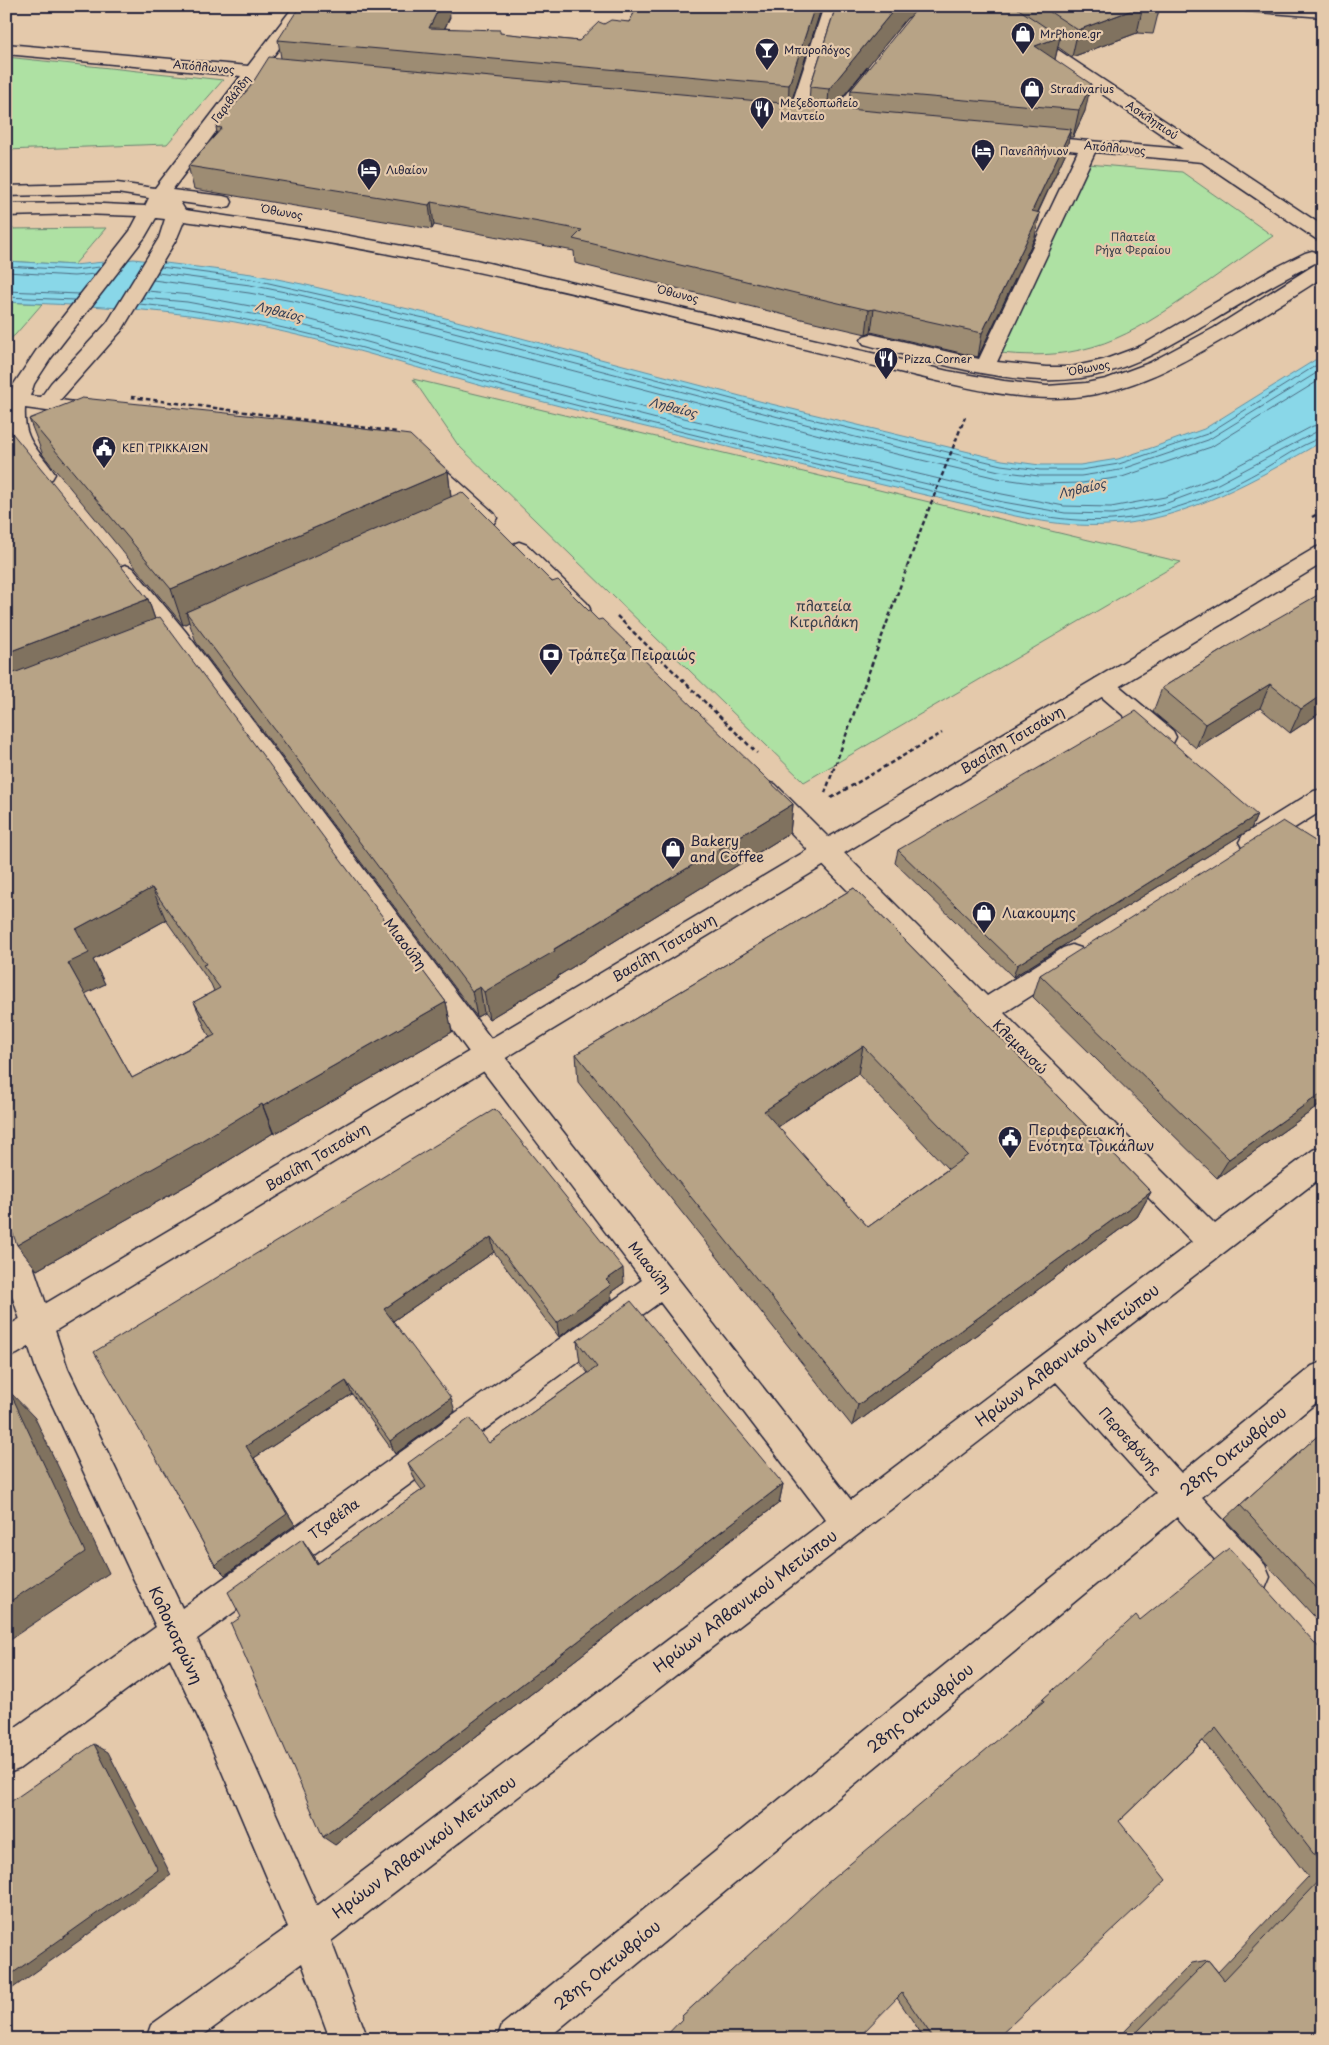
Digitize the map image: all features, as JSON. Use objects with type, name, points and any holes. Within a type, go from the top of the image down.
[{"type":"street","name":"Γαριβάλδη","points":[[12,400],[43,356],[138,233],[160,193],[303,6]]},
{"type":"street","points":[[796,119],[832,6]]},
{"type":"street","name":"Ασκληπιού","points":[[981,6],[1323,235]]},
{"type":"street","points":[[1246,6],[1323,12]]},
{"type":"street","name":"Απόλλωνος","points":[[6,49],[282,74]]},
{"type":"street","points":[[833,123],[883,60]]},
{"type":"street","points":[[777,118],[852,124]]},
{"type":"street","name":"Απόλλωνος","points":[[1015,139],[1208,157]]},
{"type":"street","points":[[986,365],[1089,146]]},
{"type":"street","name":"Όθωνος","points":[[6,191],[118,188],[229,203],[464,244]]},
{"type":"street","points":[[52,396],[115,326],[168,238],[176,215],[175,206],[160,193]]},
{"type":"street","points":[[6,210],[76,209],[149,212],[386,247],[461,261],[948,377],[1036,391],[1077,390],[1134,378],[1184,354],[1323,268]]},
{"type":"street","name":"Όθωνος","points":[[857,337],[986,365],[1025,371],[1078,372],[1103,367],[1148,350],[1297,263],[1323,254]]},
{"type":"street","name":"Όθωνος","points":[[603,275],[781,318]]},
{"type":"street","points":[[61,495],[19,440],[14,424],[15,408],[12,400],[52,396],[116,413]]},
{"type":"street","points":[[402,442],[476,508],[595,624]]},
{"type":"street","points":[[451,518],[476,508]]},
{"type":"street","name":"Βασίλη Τσιτσάνη","points":[[6,1344],[1323,553]]},
{"type":"street","name":"Μιαούλη","points":[[110,555],[178,638],[487,1055],[848,1522]]},
{"type":"street","points":[[1103,685],[1184,755]]},
{"type":"street","name":"Κλεμανσώ","points":[[750,776],[828,851],[1213,1243]]},
{"type":"street","points":[[1230,856],[1265,823],[1323,798]]},
{"type":"street","points":[[1265,823],[1294,844]]},
{"type":"street","points":[[985,1011],[1094,942]]},
{"type":"street","name":"Ηρώων Αλβανικού Μετώπου","points":[[165,2039],[310,1934],[1323,1159]]},
{"type":"street","name":"Κολοκοτρώνη","points":[[6,1230],[53,1372],[218,1722],[310,1934],[349,2039]]},
{"type":"street","name":"Τζαβέλα","points":[[6,1756],[662,1282]]},
{"type":"street","name":"Περσεφόνης","points":[[1058,1361],[1270,1597]]},
{"type":"street","name":"28ης Οκτωβρίου","points":[[516,2039],[1323,1377]]},
{"type":"path","points":[[52,396],[402,442]]},
{"type":"path","points":[[832,778],[921,529],[959,431]]},
{"type":"path","points":[[1306,521],[1323,511]]},
{"type":"path","points":[[616,616],[758,754]]},
{"type":"path","points":[[828,800],[947,730]]},
{"type":"green space","points":[[6,57],[223,80],[167,144],[6,150]]},
{"type":"green space","name":"Πλατεία Ρήγα Φεραίου","points":[[1088,164],[1182,172],[1273,236],[1171,308],[1126,334],[1081,350],[1057,354],[1000,353]]},
{"type":"green space","points":[[106,228],[74,265],[6,261],[6,229]]},
{"type":"green space","points":[[6,302],[42,304],[15,335],[6,342]]},
{"type":"green space","name":"πλατεία Κιτριλάκη","points":[[413,379],[1181,562],[804,782],[458,445]]},
{"type":"water","name":"Ληθαίος","points":[[134,259],[252,274],[302,284],[434,315],[763,402],[1002,460],[1040,465],[1080,465],[1118,459],[1204,429],[1323,355],[1323,441],[1272,470],[1193,507],[1137,522],[1108,525],[1070,525],[1015,516],[831,472],[520,396],[351,349],[251,325],[191,315],[139,310],[6,302],[6,261],[74,265]]},
{"type":"building","points":[[302,6],[440,6],[429,28],[500,30],[500,33],[579,41],[599,22],[604,24],[611,20],[629,22],[638,6],[815,6],[789,85],[278,40]]},
{"type":"building","points":[[836,6],[897,6],[829,89],[810,87]]},
{"type":"building","points":[[919,6],[1014,6],[1060,37],[1035,46],[1091,84],[1079,110],[851,90]]},
{"type":"building","points":[[1041,6],[1143,6],[1078,30]]},
{"type":"building","points":[[269,57],[1071,129],[1032,211],[1040,213],[982,333],[795,293],[573,239],[582,230],[431,202],[429,205],[188,166],[222,128],[216,127],[250,87]]},
{"type":"building","points":[[82,398],[294,420],[410,435],[448,471],[171,589],[29,419]]},
{"type":"building","points":[[8,428],[148,599],[6,653],[6,429]]},
{"type":"building","points":[[462,492],[552,582],[558,580],[598,620],[602,619],[793,804],[554,949],[555,951],[484,992],[480,987],[472,991],[186,612]]},
{"type":"building","points":[[1323,592],[1323,694],[1301,709],[1270,684],[1205,724],[1162,688],[1227,647]]},
{"type":"building","points":[[160,617],[446,1002],[263,1106],[262,1104],[191,1147],[17,1245],[6,1215],[6,676]],"holes":[[[152,888],[206,964],[203,965],[220,988],[194,1002],[215,1035],[132,1078],[68,963],[89,953],[76,929]]]},
{"type":"building","points":[[1136,711],[1257,815],[1017,965],[898,850]]},
{"type":"building","points":[[1283,821],[1323,846],[1323,1092],[1229,1159],[1040,975]]},
{"type":"building","name":"Περιφερειακή Ενότητα Τρικάλων","points":[[854,888],[1151,1192],[858,1405],[576,1054]],"holes":[[[863,1046],[968,1155],[868,1227],[764,1111]]]},
{"type":"building","points":[[495,1109],[623,1268],[606,1280],[611,1285],[557,1323],[491,1237],[384,1309],[451,1398],[390,1441],[346,1381],[246,1446],[287,1514],[215,1565],[175,1491],[94,1352]]},
{"type":"building","points":[[631,1301],[783,1484],[323,1837],[231,1624],[241,1617],[228,1592],[302,1539],[317,1564],[426,1487],[408,1463],[470,1418],[489,1443],[597,1367],[577,1341]]},
{"type":"building","points":[[10,1392],[85,1552],[6,1604],[6,1394]]},
{"type":"building","points":[[1323,1431],[1323,1595],[1240,1505]]},
{"type":"building","points":[[1229,1548],[1323,1652],[1323,1866],[1216,1728],[1119,1821],[1166,1880],[996,2039],[934,2039],[902,1993],[857,2039],[663,2039],[683,2018],[682,2016],[826,1884],[1044,1701],[1043,1699],[1136,1615],[1140,1620]]},
{"type":"building","points":[[94,1744],[158,1870],[6,1978],[6,1805]]},
{"type":"building","points":[[1323,1876],[1323,2039],[1130,2039],[1208,1960],[1224,1980]]},
{"type":"place","name":"MrPhone.gr","points":[[1023,55]]},
{"type":"place","name":"Μπυρολόγος","points":[[767,71]]},
{"type":"place","name":"Stradivarius","points":[[1032,110]]},
{"type":"place","name":"Μεζεδοπωλείο Μαντείο","points":[[762,130]]},
{"type":"place","name":"Πανελλήνιον","points":[[983,172]]},
{"type":"place","name":"Λιθαίον","points":[[369,191]]},
{"type":"place","name":"Pizza Corner","points":[[886,380]]},
{"type":"place","name":"ΚΕΠ ΤΡΙΚΚΑΙΩΝ","points":[[104,469]]},
{"type":"place","name":"Τράπεζα Πειραιώς","points":[[551,676]]},
{"type":"place","name":"Bakery and Coffee","points":[[673,870]]},
{"type":"place","name":"Λιακουμης","points":[[984,934]]},
{"type":"place","name":"Περιφερειακή Ενότητα Τρικάλων","points":[[1010,1159]]}]
